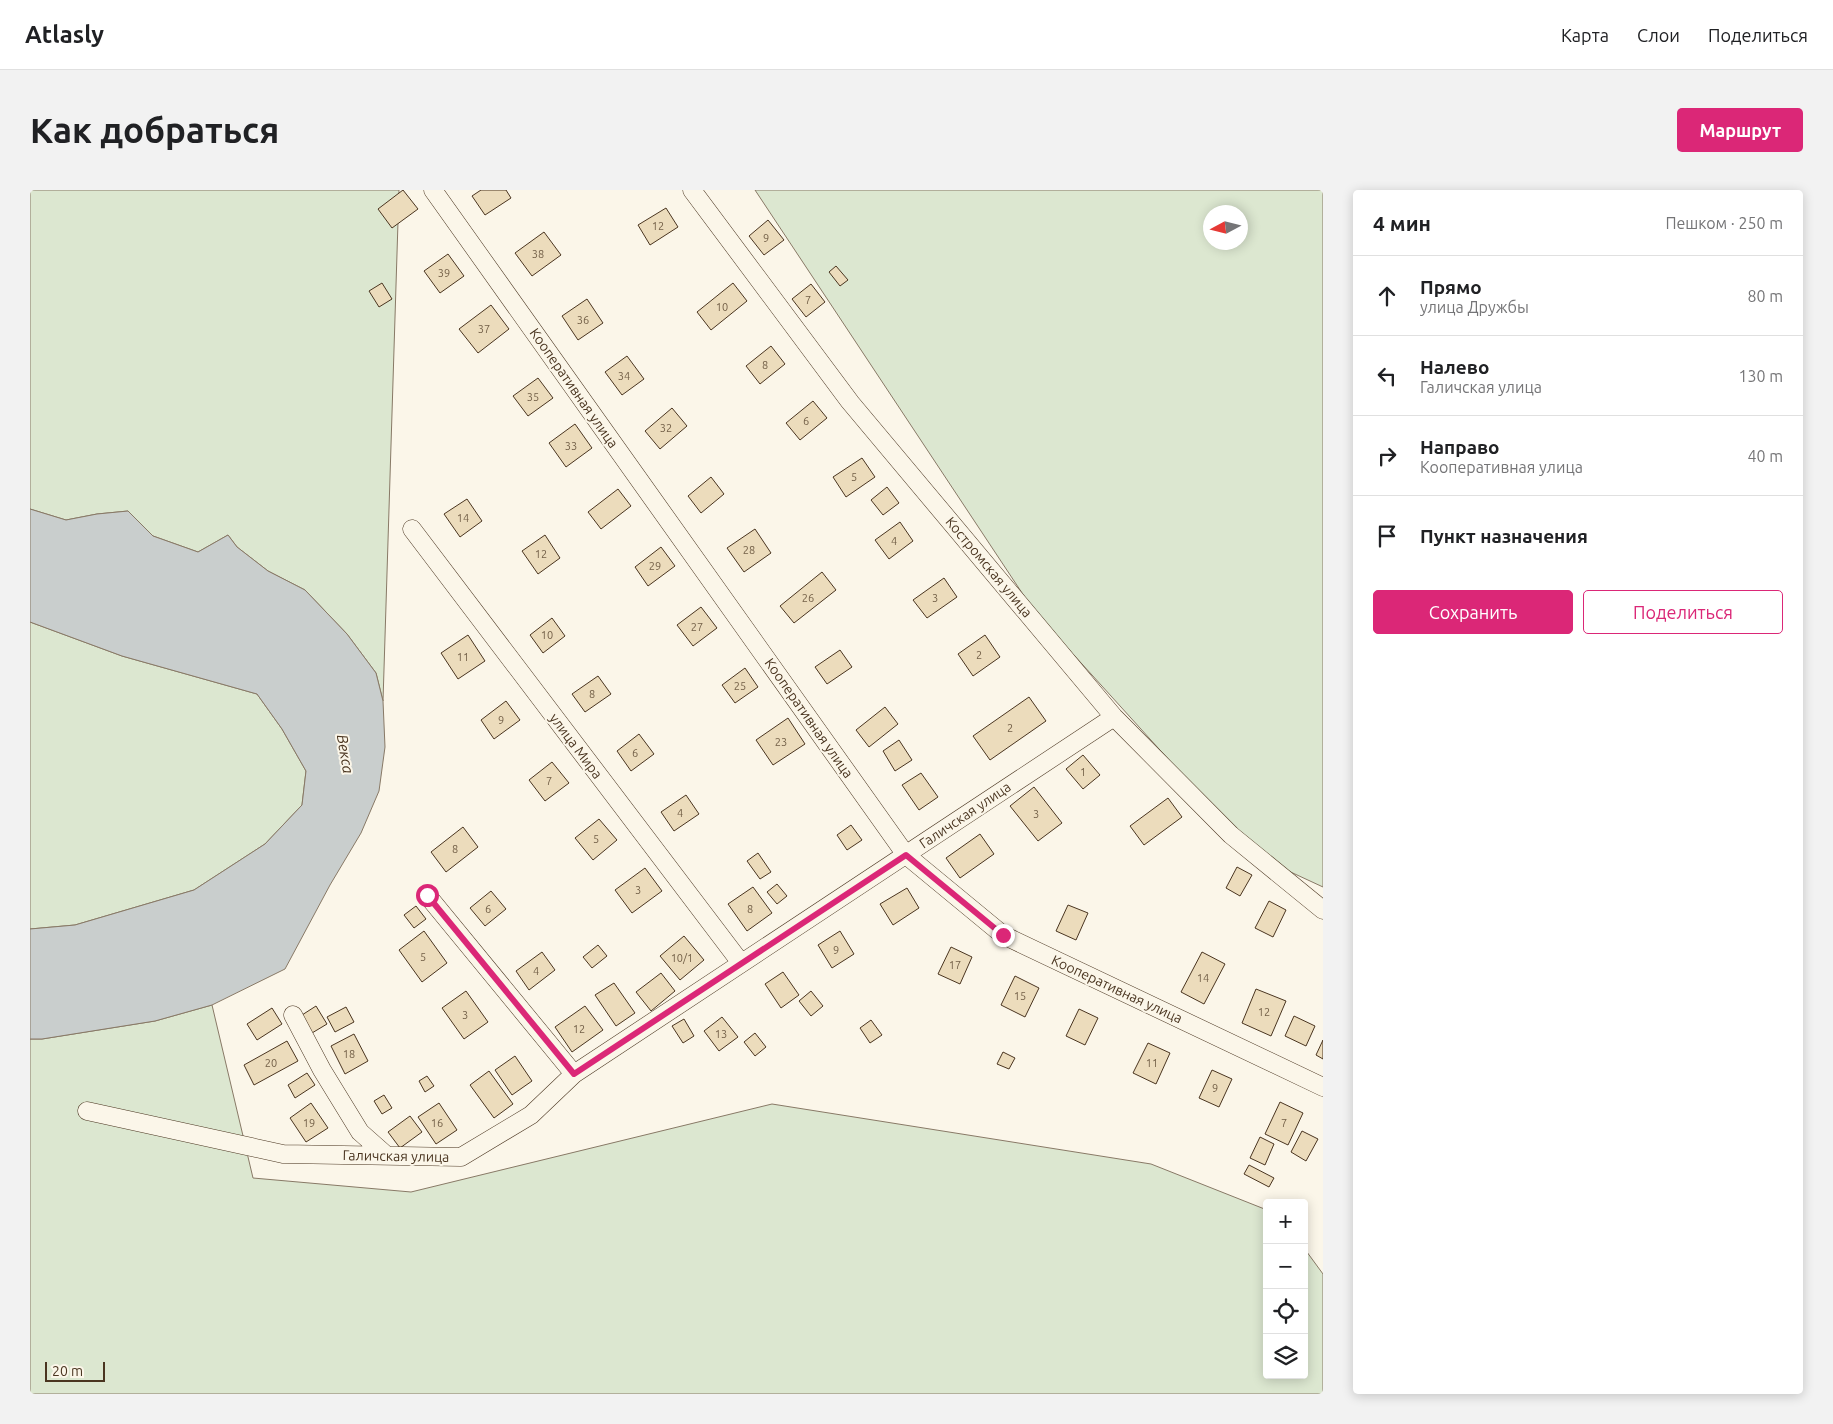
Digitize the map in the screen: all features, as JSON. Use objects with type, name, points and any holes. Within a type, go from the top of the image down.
[{"type":"street","name":"Кооперативная улица","points":[[433,190],[906,855],[1003,935],[1323,1087]]},
{"type":"street","name":"Костромская улица","points":[[692,190],[850,402],[1114,717],[1231,835],[1323,910]]},
{"type":"street","name":"улица Мира","points":[[412,528],[741,963]]},
{"type":"street","name":"Галичская улица","points":[[87,1111],[283,1154],[460,1157],[531,1115],[574,1074],[1114,717]]},
{"type":"street","points":[[427,895],[574,1074]]},
{"type":"street","points":[[293,1015],[322,1070],[360,1132],[386,1155]]},
{"type":"green space","points":[[30,190],[399,190],[383,701],[376,673],[347,634],[305,590],[268,571],[237,547],[228,535],[198,552],[153,536],[128,511],[66,520],[30,509]]},
{"type":"green space","points":[[755,190],[1323,190],[1323,887],[1256,856],[1034,611]]},
{"type":"green space","points":[[30,622],[122,656],[257,694],[282,729],[306,771],[302,805],[265,844],[194,890],[75,925],[30,929]]},
{"type":"green space","points":[[212,1005],[253,1178],[411,1192],[772,1104],[1151,1164],[1263,1208],[1263,1379],[1308,1379],[1308,1253],[1323,1274],[1323,1394],[30,1394],[30,1039],[42,1039],[155,1021]]},
{"type":"water","name":"Векса","points":[[30,509],[66,520],[128,511],[153,536],[198,552],[228,535],[237,547],[268,571],[305,590],[347,634],[376,673],[383,701],[385,747],[379,791],[361,833],[330,885],[285,969],[212,1005],[155,1021],[42,1039],[30,1039],[30,929],[75,925],[194,890],[265,844],[302,805],[306,771],[282,729],[257,694],[122,656],[30,622]]},
{"type":"building","points":[[403,190],[418,209],[392,228],[378,209]]},
{"type":"building","points":[[481,190],[506,190],[511,198],[485,215],[472,196]]},
{"type":"building","points":[[666,208],[678,227],[650,245],[638,225]]},
{"type":"building","points":[[768,220],[784,240],[764,255],[749,236]]},
{"type":"building","points":[[544,232],[561,255],[532,276],[515,253]]},
{"type":"building","points":[[448,254],[464,276],[440,293],[424,271]]},
{"type":"building","points":[[836,266],[848,280],[840,286],[829,272]]},
{"type":"building","points":[[382,283],[392,299],[379,307],[369,291]]},
{"type":"building","points":[[733,283],[747,301],[711,330],[697,312]]},
{"type":"building","points":[[811,284],[825,302],[806,317],[792,299]]},
{"type":"building","points":[[587,299],[603,323],[578,340],[562,316]]},
{"type":"building","points":[[491,305],[509,329],[478,353],[459,329]]},
{"type":"building","points":[[771,346],[785,364],[760,384],[746,366]]},
{"type":"building","points":[[627,356],[644,379],[622,395],[605,372]]},
{"type":"building","points":[[538,378],[553,398],[528,416],[513,396]]},
{"type":"building","points":[[813,401],[827,418],[800,440],[786,423]]},
{"type":"building","points":[[672,408],[687,426],[660,449],[645,431]]},
{"type":"building","points":[[575,424],[592,448],[566,467],[549,443]]},
{"type":"building","points":[[862,458],[875,477],[846,497],[833,477]]},
{"type":"building","points":[[711,477],[724,494],[701,513],[688,496]]},
{"type":"building","points":[[887,487],[899,503],[883,515],[871,500]]},
{"type":"building","points":[[618,489],[631,506],[601,529],[588,512]]},
{"type":"building","points":[[467,499],[482,521],[460,537],[444,514]]},
{"type":"building","points":[[900,522],[913,541],[889,559],[875,540]]},
{"type":"building","points":[[755,529],[771,553],[744,572],[727,548]]},
{"type":"building","points":[[545,535],[560,558],[538,574],[522,551]]},
{"type":"building","points":[[661,547],[675,566],[648,586],[635,567]]},
{"type":"building","points":[[822,572],[836,590],[794,623],[780,606]]},
{"type":"building","points":[[944,578],[957,597],[927,618],[913,600]]},
{"type":"building","points":[[701,607],[717,628],[693,646],[677,625]]},
{"type":"building","points":[[552,618],[565,636],[543,653],[530,635]]},
{"type":"building","points":[[468,635],[485,661],[458,679],[441,653]]},
{"type":"building","points":[[985,635],[1000,657],[973,676],[958,654]]},
{"type":"building","points":[[840,650],[852,667],[827,684],[815,667]]},
{"type":"building","points":[[745,668],[758,687],[735,703],[722,685]]},
{"type":"building","points":[[598,676],[611,694],[585,712],[572,694]]},
{"type":"building","points":[[1029,697],[1046,721],[990,760],[973,736]]},
{"type":"building","points":[[506,701],[520,720],[494,739],[481,720]]},
{"type":"building","points":[[885,707],[898,724],[869,747],[856,730]]},
{"type":"building","points":[[788,718],[805,744],[773,765],[756,740]]},
{"type":"building","points":[[639,734],[654,754],[631,771],[617,751]]},
{"type":"building","points":[[899,740],[912,760],[895,771],[883,751]]},
{"type":"building","points":[[1083,755],[1100,775],[1083,789],[1066,769]]},
{"type":"building","points":[[552,762],[569,783],[545,801],[529,780]]},
{"type":"building","points":[[921,773],[938,797],[919,810],[902,785]]},
{"type":"building","points":[[1034,787],[1062,823],[1038,841],[1010,806]]},
{"type":"building","points":[[686,795],[699,814],[674,831],[661,812]]},
{"type":"building","points":[[1168,798],[1182,817],[1144,845],[1130,826]]},
{"type":"building","points":[[599,819],[617,840],[593,860],[575,838]]},
{"type":"building","points":[[851,825],[862,840],[847,850],[837,835]]},
{"type":"building","points":[[463,827],[478,847],[446,872],[431,852]]},
{"type":"building","points":[[980,834],[994,854],[960,878],[946,858]]},
{"type":"building","points":[[758,853],[771,872],[760,879],[747,861]]},
{"type":"building","points":[[1237,867],[1252,875],[1240,896],[1226,888]]},
{"type":"building","points":[[645,868],[662,891],[632,913],[615,890]]},
{"type":"building","points":[[777,884],[787,896],[777,904],[767,892]]},
{"type":"building","points":[[753,887],[772,913],[747,931],[728,904]]},
{"type":"building","points":[[907,888],[919,908],[893,925],[880,904]]},
{"type":"building","points":[[491,891],[506,909],[485,926],[470,908]]},
{"type":"building","points":[[1269,901],[1286,910],[1273,937],[1255,928]]},
{"type":"building","points":[[1068,905],[1088,913],[1076,940],[1056,931]]},
{"type":"building","points":[[416,906],[426,919],[414,928],[404,915]]},
{"type":"building","points":[[424,931],[447,963],[422,982],[399,950]]},
{"type":"building","points":[[840,931],[854,954],[832,968],[818,945]]},
{"type":"building","points":[[684,936],[704,960],[680,980],[660,956]]},
{"type":"building","points":[[598,945],[607,956],[592,968],[583,957]]},
{"type":"building","points":[[951,947],[972,957],[960,984],[938,974]]},
{"type":"building","points":[[542,952],[555,970],[529,990],[516,971]]},
{"type":"building","points":[[1202,952],[1225,964],[1204,1004],[1181,992]]},
{"type":"building","points":[[783,972],[799,995],[781,1008],[765,984]]},
{"type":"building","points":[[661,973],[675,991],[651,1011],[636,992]]},
{"type":"building","points":[[1015,976],[1039,988],[1025,1017],[1001,1005]]},
{"type":"building","points":[[614,983],[635,1013],[616,1026],[595,995]]},
{"type":"building","points":[[1256,989],[1286,1001],[1271,1036],[1242,1023]]},
{"type":"building","points":[[466,991],[488,1022],[464,1039],[442,1008]]},
{"type":"building","points":[[811,991],[823,1006],[811,1016],[799,1001]]},
{"type":"building","points":[[316,1006],[327,1024],[312,1033],[302,1015]]},
{"type":"building","points":[[585,1006],[603,1030],[572,1052],[555,1027]]},
{"type":"building","points":[[346,1007],[354,1022],[335,1032],[327,1017]]},
{"type":"building","points":[[272,1008],[282,1024],[257,1040],[247,1024]]},
{"type":"building","points":[[1079,1009],[1098,1018],[1085,1045],[1066,1036]]},
{"type":"building","points":[[1294,1016],[1315,1026],[1306,1046],[1285,1036]]},
{"type":"building","points":[[722,1017],[738,1037],[719,1051],[704,1031]]},
{"type":"building","points":[[684,1019],[694,1036],[683,1043],[672,1026]]},
{"type":"building","points":[[871,1020],[882,1035],[870,1043],[860,1028]]},
{"type":"building","points":[[755,1033],[766,1047],[755,1056],[744,1042]]},
{"type":"building","points":[[354,1034],[368,1061],[345,1074],[331,1046]]},
{"type":"building","points":[[1323,1040],[1323,1059],[1316,1055]]},
{"type":"building","points":[[287,1041],[298,1061],[254,1085],[244,1065]]},
{"type":"building","points":[[1148,1043],[1170,1053],[1156,1084],[1133,1073]]},
{"type":"building","points":[[1003,1052],[1015,1058],[1009,1069],[997,1064]]},
{"type":"building","points":[[515,1056],[532,1081],[512,1095],[495,1070]]},
{"type":"building","points":[[1212,1070],[1232,1079],[1219,1107],[1199,1098]]},
{"type":"building","points":[[489,1071],[513,1104],[494,1118],[470,1085]]},
{"type":"building","points":[[307,1073],[315,1085],[295,1098],[288,1085]]},
{"type":"building","points":[[427,1076],[434,1086],[425,1092],[419,1081]]},
{"type":"building","points":[[384,1095],[392,1108],[382,1114],[374,1101]]},
{"type":"building","points":[[1280,1102],[1303,1113],[1288,1145],[1265,1134]]},
{"type":"building","points":[[311,1103],[328,1128],[306,1142],[290,1118]]},
{"type":"building","points":[[439,1103],[457,1130],[436,1144],[418,1117]]},
{"type":"building","points":[[410,1116],[422,1132],[400,1148],[388,1132]]},
{"type":"building","points":[[1302,1131],[1318,1139],[1306,1161],[1291,1152]]},
{"type":"building","points":[[1260,1137],[1274,1144],[1265,1165],[1250,1158]]},
{"type":"building","points":[[1249,1165],[1274,1178],[1269,1187],[1244,1174]]},
{"type":"route","points":[[427,895],[574,1074],[906,855],[1003,935]]}]
